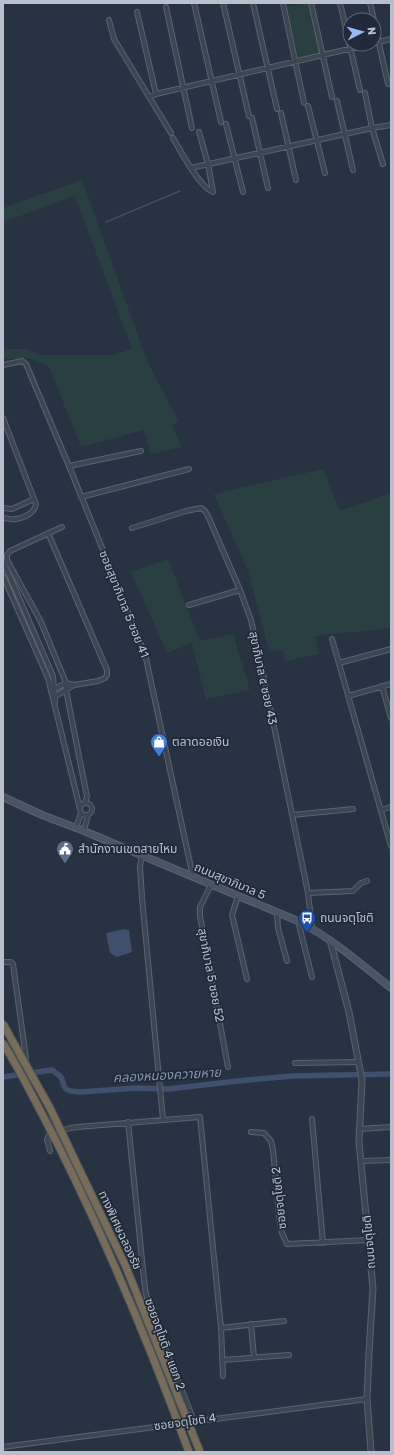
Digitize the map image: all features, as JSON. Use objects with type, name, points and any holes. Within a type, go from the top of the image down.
[{"type":"highway","name":"ทางพิเศษฉลองรัช","points":[[3,1024],[50,1108],[126,1267],[200,1452]]},
{"type":"highway","name":"ทางพิเศษฉลองรัช","points":[[3,1042],[44,1117],[82,1193],[117,1270],[172,1405],[189,1452]]},
{"type":"main road","name":"ถนนสุขาภิบาล 5","points":[[3,797],[42,815],[84,831],[312,928],[347,951],[391,988]]},
{"type":"street","points":[[194,3],[221,122]]},
{"type":"street","points":[[223,3],[239,75],[268,188]]},
{"type":"street","points":[[252,3],[296,180]]},
{"type":"street","points":[[283,3],[306,104],[325,173]]},
{"type":"street","points":[[311,3],[332,97]]},
{"type":"street","points":[[166,7],[192,128]]},
{"type":"street","points":[[137,12],[156,94]]},
{"type":"street","points":[[109,20],[114,39],[191,168],[208,191],[213,192],[208,164],[199,132]]},
{"type":"street","points":[[149,97],[156,94],[342,50]]},
{"type":"street","points":[[352,52],[360,90]]},
{"type":"street","points":[[379,52],[388,84]]},
{"type":"street","points":[[365,93],[372,128],[383,164]]},
{"type":"street","points":[[337,101],[353,170]]},
{"type":"street","points":[[226,124],[243,192]]},
{"type":"street","points":[[191,168],[391,125]]},
{"type":"street","name":"ซอยสุขาภิบาล 5 ซอย 41","points":[[3,364],[22,361],[26,364],[145,654],[172,773],[193,877]]},
{"type":"street","points":[[3,418],[34,499],[35,508],[32,512],[17,519],[3,518]]},
{"type":"street","points":[[69,466],[141,451]]},
{"type":"street","points":[[81,497],[189,469]]},
{"type":"street","points":[[3,508],[12,509],[34,499]]},
{"type":"street","name":"สุขาภิบาล ๕ ซอย 43","points":[[132,528],[186,511],[201,508],[208,516],[240,590],[251,620],[308,893],[312,928]]},
{"type":"street","points":[[62,527],[10,551],[6,555],[7,560],[41,622],[66,683],[66,690],[87,797],[81,805],[76,828]]},
{"type":"street","points":[[48,533],[107,670],[107,675],[105,678],[98,681],[74,685],[54,697]]},
{"type":"street","points":[[3,561],[53,676],[52,690]]},
{"type":"street","points":[[3,576],[48,678],[54,697],[56,713],[80,811],[84,815],[88,815]]},
{"type":"street","points":[[189,605],[240,590]]},
{"type":"street","points":[[332,639],[391,846]]},
{"type":"street","points":[[338,663],[391,649]]},
{"type":"street","points":[[52,690],[66,683],[74,685]]},
{"type":"street","points":[[348,696],[391,684]]},
{"type":"street","points":[[382,686],[391,718]]},
{"type":"street","points":[[84,803],[91,807],[91,812],[88,815],[84,831]]},
{"type":"street","points":[[381,810],[391,807]]},
{"type":"street","points":[[292,815],[353,809]]},
{"type":"street","points":[[142,856],[140,874],[163,1120]]},
{"type":"street","points":[[308,893],[353,891],[361,883],[367,882]]},
{"type":"street","name":"สุขาภิบาล 5 ซอย 52","points":[[211,885],[200,907],[200,916],[228,1067]]},
{"type":"street","points":[[238,896],[232,915],[247,979]]},
{"type":"street","points":[[277,913],[278,928],[287,961]]},
{"type":"street","points":[[298,922],[312,978]]},
{"type":"street","name":"ถนนจตุโชติ","points":[[330,940],[349,1012],[362,1080],[359,1129],[373,1289],[368,1352],[367,1399],[371,1452]]},
{"type":"street","points":[[3,962],[8,961],[13,964],[26,1058]]},
{"type":"street","points":[[295,1063],[358,1062]]},
{"type":"street","points":[[50,1151],[47,1140],[49,1135],[70,1128],[197,1116],[200,1117],[221,1328],[223,1376]]},
{"type":"street","points":[[312,1120],[323,1243]]},
{"type":"street","name":"ซอยจตุโชติ 4 แยก 2","points":[[128,1122],[145,1289],[149,1307],[194,1421]]},
{"type":"street","points":[[359,1129],[391,1127]]},
{"type":"street","name":"ซอยจตุโชติ 2","points":[[251,1132],[264,1133],[271,1141],[274,1150],[280,1224],[287,1244],[369,1240]]},
{"type":"street","points":[[362,1162],[391,1160]]},
{"type":"street","points":[[221,1328],[284,1321]]},
{"type":"street","points":[[251,1324],[254,1357]]},
{"type":"street","points":[[222,1360],[289,1354]]},
{"type":"street","name":"ซอยจตุโชติ 4","points":[[3,1447],[367,1399]]},
{"type":"street","points":[[3,1442],[3,1447]]},
{"type":"green space","points":[[308,3],[320,53],[298,58],[287,7]]},
{"type":"green space","points":[[82,180],[146,358],[178,421],[172,425],[182,447],[151,454],[144,430],[81,447],[49,367],[29,358],[3,359],[3,345],[4,349],[26,349],[41,355],[114,355],[132,349],[75,196],[3,222],[3,208]]},
{"type":"green space","points":[[323,469],[340,511],[391,493],[391,628],[315,636],[319,654],[285,661],[283,650],[269,651],[248,571],[214,494]]},
{"type":"green space","points":[[168,559],[200,641],[233,634],[250,690],[206,699],[192,643],[167,653],[131,572]]},
{"type":"water","points":[[124,929],[129,930],[132,952],[117,957],[110,953],[106,933]]},
{"type":"waterway","points":[[106,222],[180,191]]},
{"type":"waterway","name":"คลองหนองควายหาย","points":[[3,1077],[52,1070],[61,1077],[65,1088],[70,1091],[80,1092],[136,1088],[168,1089],[292,1076],[391,1074]]},
{"type":"place","name":"ตลาดออเงิน","points":[[159,757]]},
{"type":"place","name":"สำนักงานเขตสายไหม","points":[[65,864]]},
{"type":"place","name":"ถนนจตุโชติ","points":[[307,933]]}]
